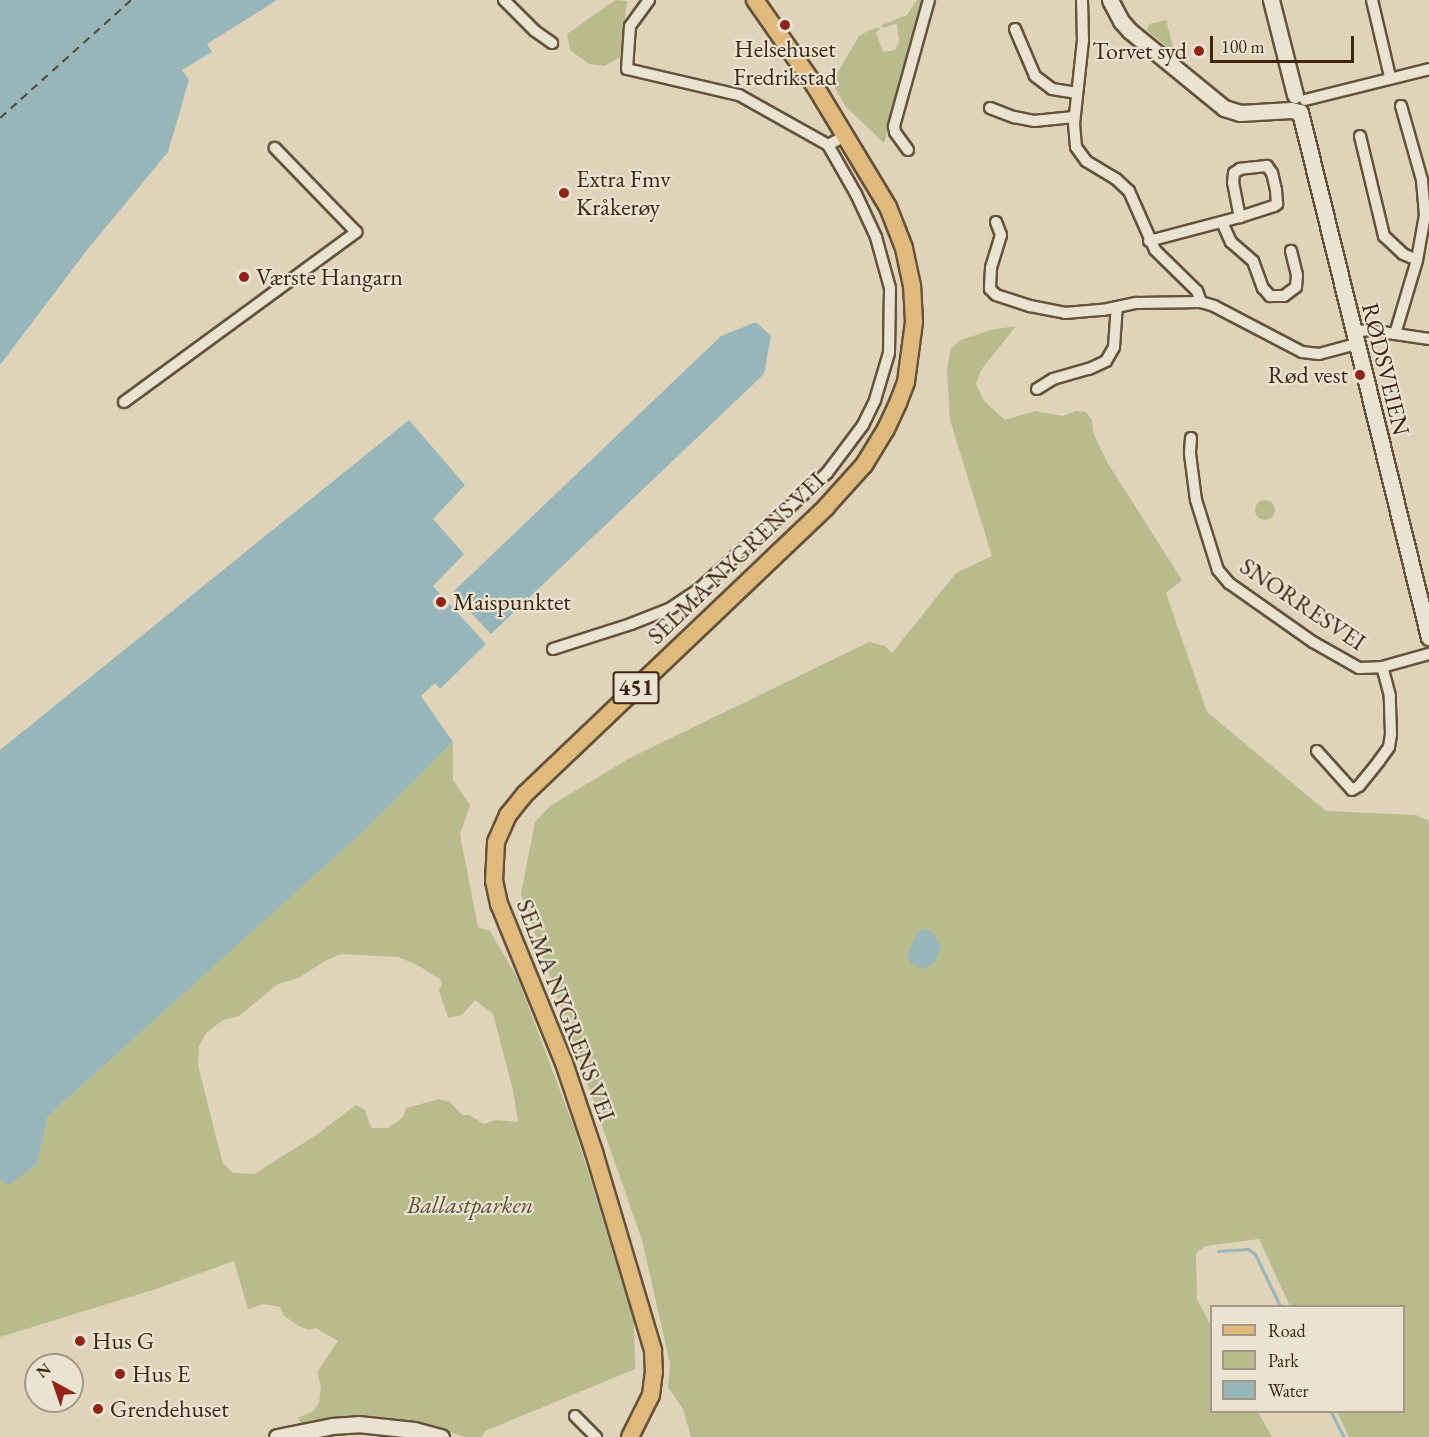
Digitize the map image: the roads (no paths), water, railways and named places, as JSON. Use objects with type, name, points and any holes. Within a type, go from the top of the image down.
[{"type":"main road","name":"SELMA NYGRENS VEI","points":[[630,1437],[651,1395],[654,1371],[652,1350],[598,1163],[568,1074],[499,904],[494,881],[495,842],[508,815],[525,794],[826,507],[864,465],[886,429],[906,382],[914,322],[912,286],[904,248],[888,207],[847,135],[755,0]]},
{"type":"street","points":[[504,0],[535,31],[552,43]]},
{"type":"street","points":[[553,649],[631,624],[671,608],[698,590],[827,473],[862,425],[875,400],[889,353],[890,288],[876,237],[856,194],[828,145],[739,95],[627,69],[630,26],[636,14],[649,0]]},
{"type":"street","points":[[908,150],[895,132],[894,126],[929,0]]},
{"type":"street","points":[[1082,0],[1083,40],[1074,117],[1077,152],[1086,161],[1116,179],[1129,191],[1149,241],[1162,259],[1197,291],[1201,302]]},
{"type":"street","points":[[1110,0],[1124,26],[1214,102],[1233,111],[1259,111],[1429,69]]},
{"type":"street","name":"RØDSVEIEN","points":[[1271,0],[1429,637]]},
{"type":"street","points":[[1372,0],[1390,77]]},
{"type":"street","points":[[1015,28],[1035,76],[1052,89],[1076,93]]},
{"type":"street","points":[[1395,334],[1417,260],[1425,199],[1422,180],[1401,106]]},
{"type":"street","points":[[990,108],[1014,117],[1034,121],[1074,117]]},
{"type":"street","points":[[828,145],[847,135]]},
{"type":"street","points":[[1360,136],[1384,236],[1403,254],[1417,260]]},
{"type":"street","points":[[124,402],[356,232],[275,148]]},
{"type":"street","points":[[1149,241],[1240,217],[1277,204],[1272,173],[1267,166],[1240,169],[1234,173],[1233,182],[1240,217]]},
{"type":"street","points":[[996,222],[1001,235],[989,279],[993,292],[1030,306],[1055,312],[1117,308],[1137,303],[1201,302],[1214,306],[1302,352],[1319,354],[1356,338],[1395,334],[1429,339]]},
{"type":"street","points":[[1222,222],[1231,242],[1253,261],[1263,288],[1270,296],[1284,296],[1296,287],[1297,276],[1291,251]]},
{"type":"street","points":[[1036,389],[1053,379],[1089,369],[1106,361],[1114,347],[1117,308]]},
{"type":"street","name":"SNORRESVEI","points":[[1191,438],[1190,454],[1196,500],[1218,570],[1229,583],[1343,660],[1364,669],[1382,667],[1429,654]]},
{"type":"street","points":[[1317,751],[1352,790],[1359,786],[1379,761],[1389,747],[1391,734],[1390,696],[1382,667]]},
{"type":"street","points":[[575,1416],[596,1437]]},
{"type":"street","points":[[277,1437],[358,1424],[414,1430],[441,1437]]},
{"type":"water","points":[[0,0],[277,0],[207,44],[212,52],[182,70],[189,80],[168,152],[87,250],[0,365]]},
{"type":"water","points":[[756,322],[771,336],[764,374],[491,634],[452,593],[721,336]]},
{"type":"water","points":[[409,420],[465,485],[433,519],[464,554],[433,586],[486,644],[440,689],[435,683],[421,696],[453,742],[359,835],[48,1116],[37,1164],[9,1185],[0,1180],[0,750]]},
{"type":"water","points":[[923,929],[932,931],[941,947],[935,963],[923,969],[911,963],[907,955],[918,932]]},
{"type":"waterway","points":[[1218,1251],[1248,1249],[1255,1254],[1280,1305]]},
{"type":"waterway","points":[[1332,1413],[1344,1437]]},
{"type":"place","name":"Helsehuset Fredrikstad","points":[[785,25]]},
{"type":"place","name":"Torvet syd","points":[[1199,51]]},
{"type":"place","name":"Extra Fmv Kråkerøy","points":[[564,193]]},
{"type":"place","name":"Værste Hangarn","points":[[244,277]]},
{"type":"place","name":"Rød vest","points":[[1360,375]]},
{"type":"place","name":"Maispunktet","points":[[441,602]]},
{"type":"place","name":"Hus G","points":[[80,1341]]},
{"type":"place","name":"Hus E","points":[[120,1374]]},
{"type":"place","name":"Grendehuset","points":[[98,1409]]},
{"type":"park label","name":"Ballastparken","points":[[470,1205]]}]
